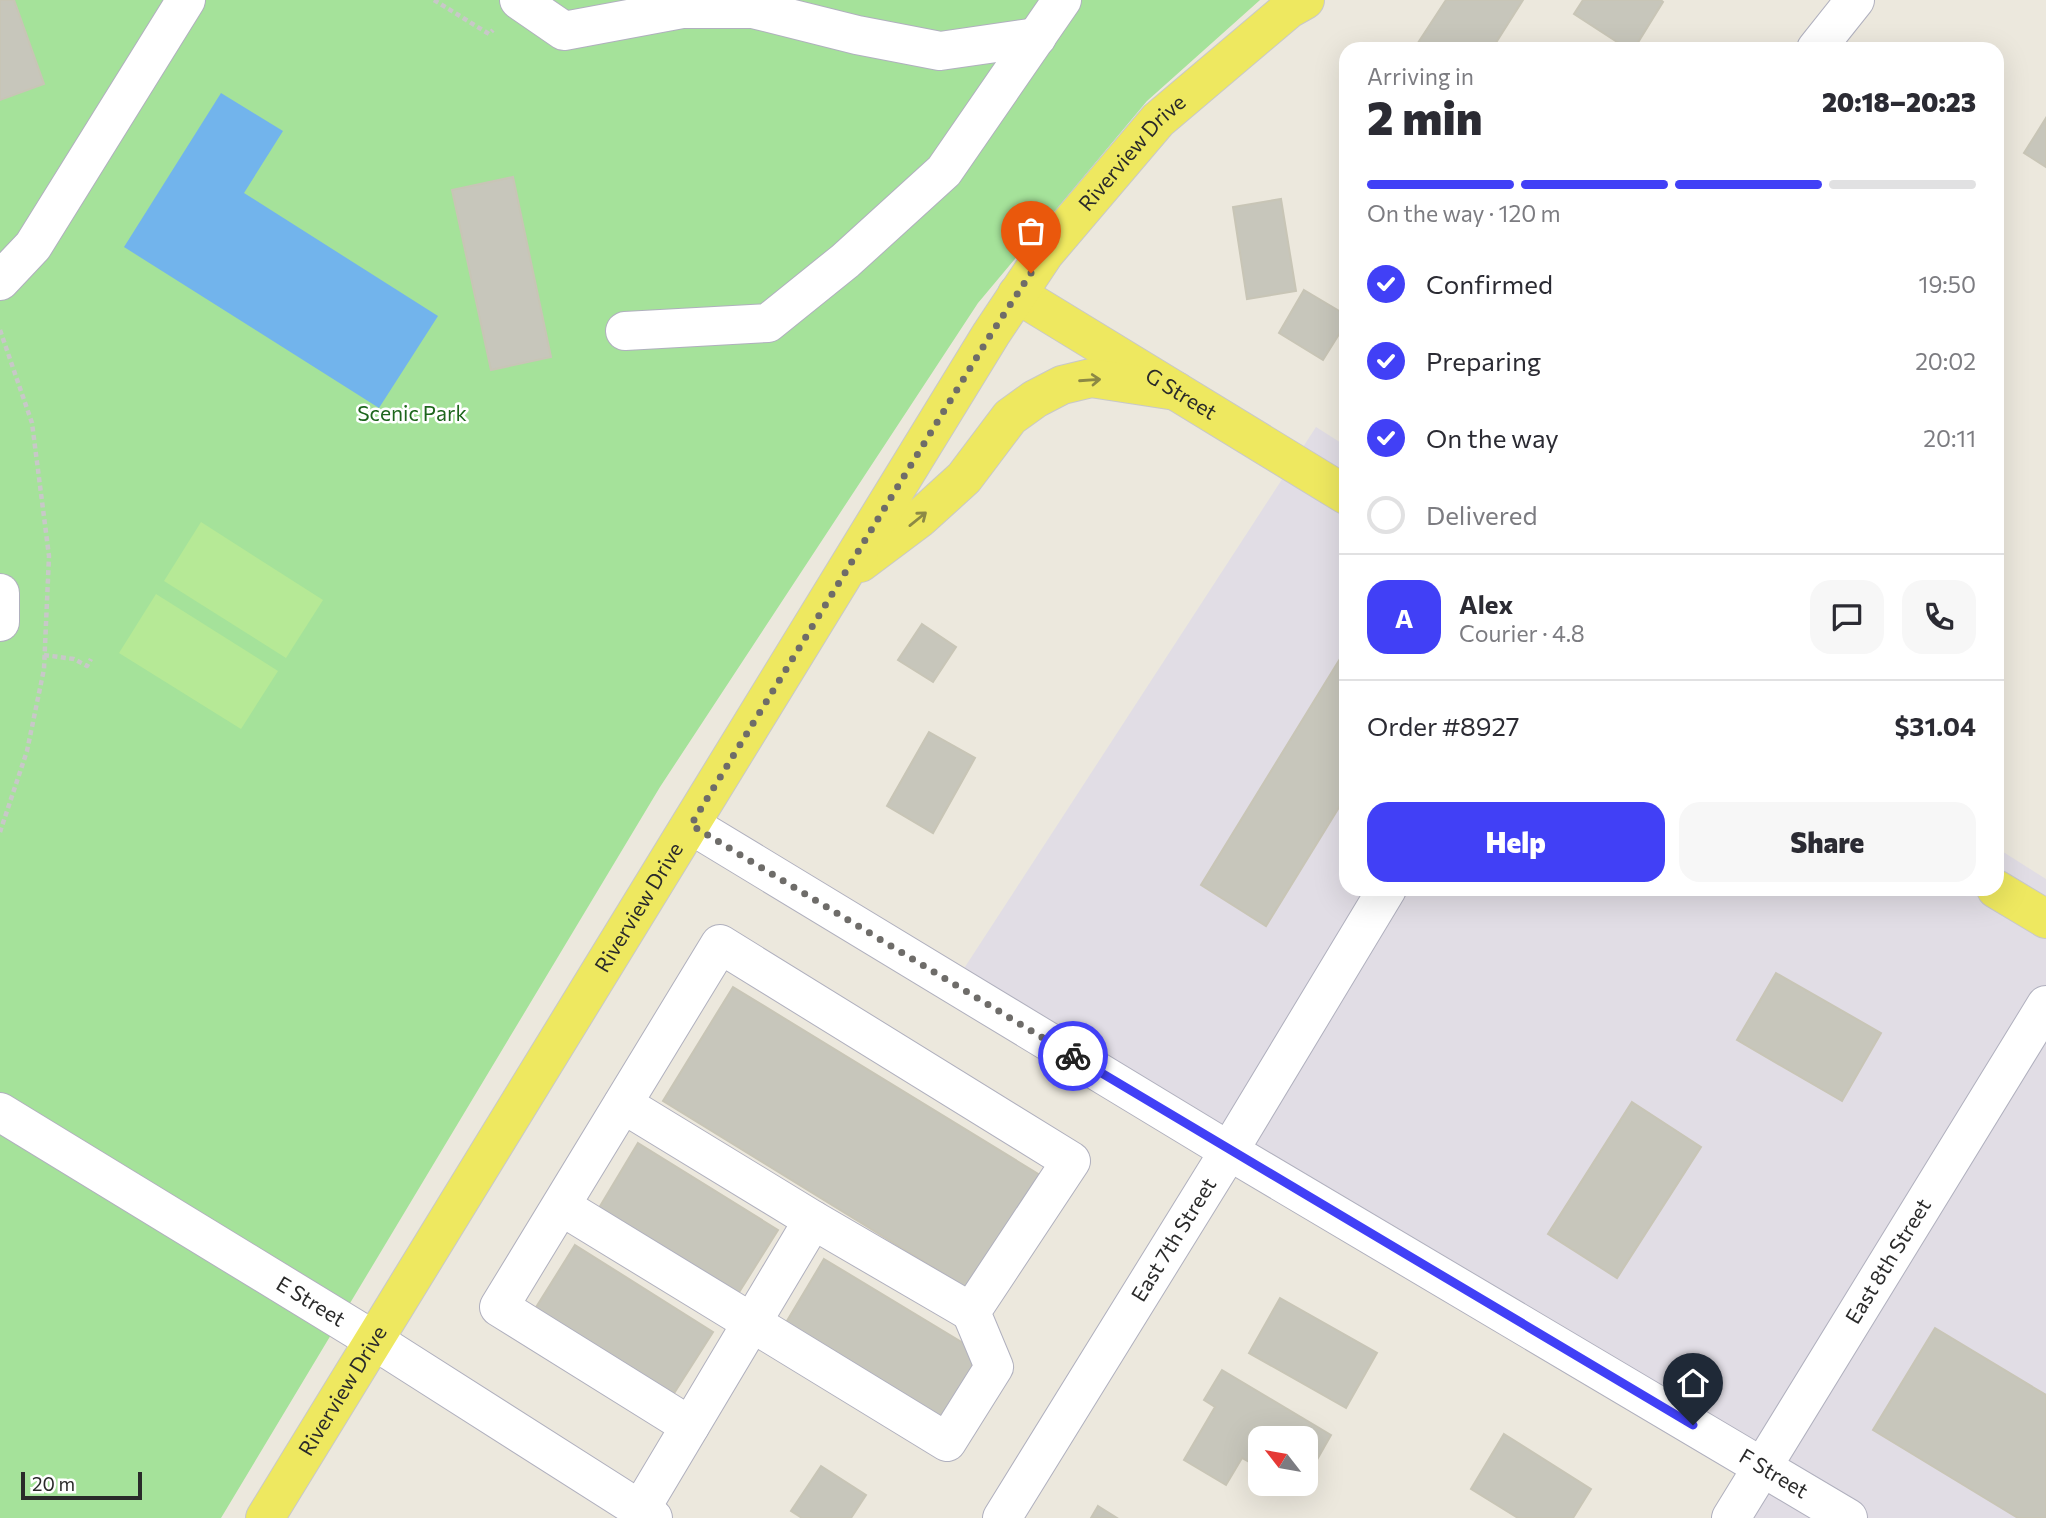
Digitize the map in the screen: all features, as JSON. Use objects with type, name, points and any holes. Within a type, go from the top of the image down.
[{"type":"main road","name":"Riverview Drive","points":[[265,1518],[1017,294],[1045,253],[1158,120],[1292,3]]},
{"type":"main road","name":"G Street","points":[[1017,294],[1339,491]]},
{"type":"main road","points":[[844,575],[920,519],[964,478],[1010,417],[1035,399],[1062,385],[1091,377],[1176,391]]},
{"type":"main road","points":[[2004,894],[2046,919]]},
{"type":"street","points":[[0,281],[33,246],[186,0]]},
{"type":"street","points":[[625,331],[768,323],[845,261],[944,171],[1062,0]]},
{"type":"street","points":[[1821,42],[1854,0]]},
{"type":"street","points":[[508,13],[564,31],[682,9],[753,9],[857,35],[940,51],[1037,37]]},
{"type":"street","points":[[0,593],[0,622]]},
{"type":"street","name":"F Street","points":[[691,825],[1229,1151],[1848,1518]]},
{"type":"street","name":"East 7th Street","points":[[1002,1518],[1383,896]]},
{"type":"street","points":[[690,1426],[499,1307],[720,944],[1071,1161],[971,1312]]},
{"type":"street","name":"East 8th Street","points":[[1731,1518],[2046,1005]]},
{"type":"street","points":[[561,1206],[947,1442],[994,1367],[971,1312],[622,1104]]},
{"type":"street","name":"E Street","points":[[0,1112],[375,1341],[646,1514]]},
{"type":"street","points":[[646,1514],[690,1426],[813,1220]]},
{"type":"path","points":[[434,0],[489,34],[508,13]]},
{"type":"path","points":[[44,656],[74,659],[87,666],[91,659]]},
{"type":"shaded area","points":[[1316,427],[1339,442],[1339,896],[2004,896],[2004,852],[2046,879],[2046,1518],[1714,1518],[1756,1449],[963,970]]},
{"type":"green space","name":"Scenic Park","points":[[0,0],[1260,0],[1147,101],[978,303],[660,787],[221,1518],[0,1518]]},
{"type":"green space","points":[[201,522],[323,600],[286,658],[164,581]]},
{"type":"green space","points":[[156,594],[278,671],[241,729],[119,653]]},
{"type":"water","points":[[221,93],[283,131],[244,193],[438,316],[379,408],[124,247]]},
{"type":"building","points":[[0,0],[14,0],[44,84],[0,100]]},
{"type":"building","points":[[1446,0],[1523,0],[1496,42],[1419,42]]},
{"type":"building","points":[[1583,0],[1663,2],[1638,42],[1617,42],[1574,14]]},
{"type":"building","points":[[2046,118],[2046,167],[2024,153]]},
{"type":"building","points":[[513,177],[551,357],[491,370],[452,190]]},
{"type":"building","points":[[1281,199],[1296,291],[1247,299],[1233,207]]},
{"type":"building","points":[[1304,290],[1339,311],[1339,334],[1323,360],[1279,333]]},
{"type":"building","points":[[922,624],[956,647],[933,682],[898,660]]},
{"type":"building","points":[[1339,660],[1339,807],[1266,926],[1201,885]]},
{"type":"building","points":[[929,732],[975,758],[933,833],[887,806]]},
{"type":"building","points":[[1776,973],[1881,1033],[1842,1101],[1737,1040]]},
{"type":"building","points":[[733,987],[1040,1175],[970,1290],[663,1101]]},
{"type":"building","points":[[1632,1102],[1701,1147],[1617,1278],[1548,1234]]},
{"type":"building","points":[[638,1143],[778,1230],[738,1294],[599,1208]]},
{"type":"building","points":[[575,1245],[713,1332],[673,1395],[535,1309]]},
{"type":"building","points":[[824,1259],[983,1355],[942,1422],[784,1326]]},
{"type":"building","points":[[1280,1298],[1377,1353],[1346,1408],[1249,1353]]},
{"type":"building","points":[[1935,1328],[2046,1395],[2046,1518],[2018,1518],[1873,1430]]},
{"type":"building","points":[[1222,1370],[1316,1426],[1248,1426],[1248,1461],[1242,1458],[1226,1485],[1184,1460],[1215,1407],[1204,1400]]},
{"type":"building","points":[[1318,1427],[1331,1435],[1318,1458]]},
{"type":"building","points":[[1504,1434],[1591,1489],[1573,1518],[1518,1518],[1471,1489]]},
{"type":"building","points":[[821,1466],[866,1495],[851,1518],[802,1518],[791,1511]]},
{"type":"building","points":[[1098,1506],[1117,1518],[1091,1518]]},
{"type":"way so far","points":[[1031,273],[691,825],[1073,1056]]},
{"type":"route","points":[[1073,1056],[1693,1425]]}]
